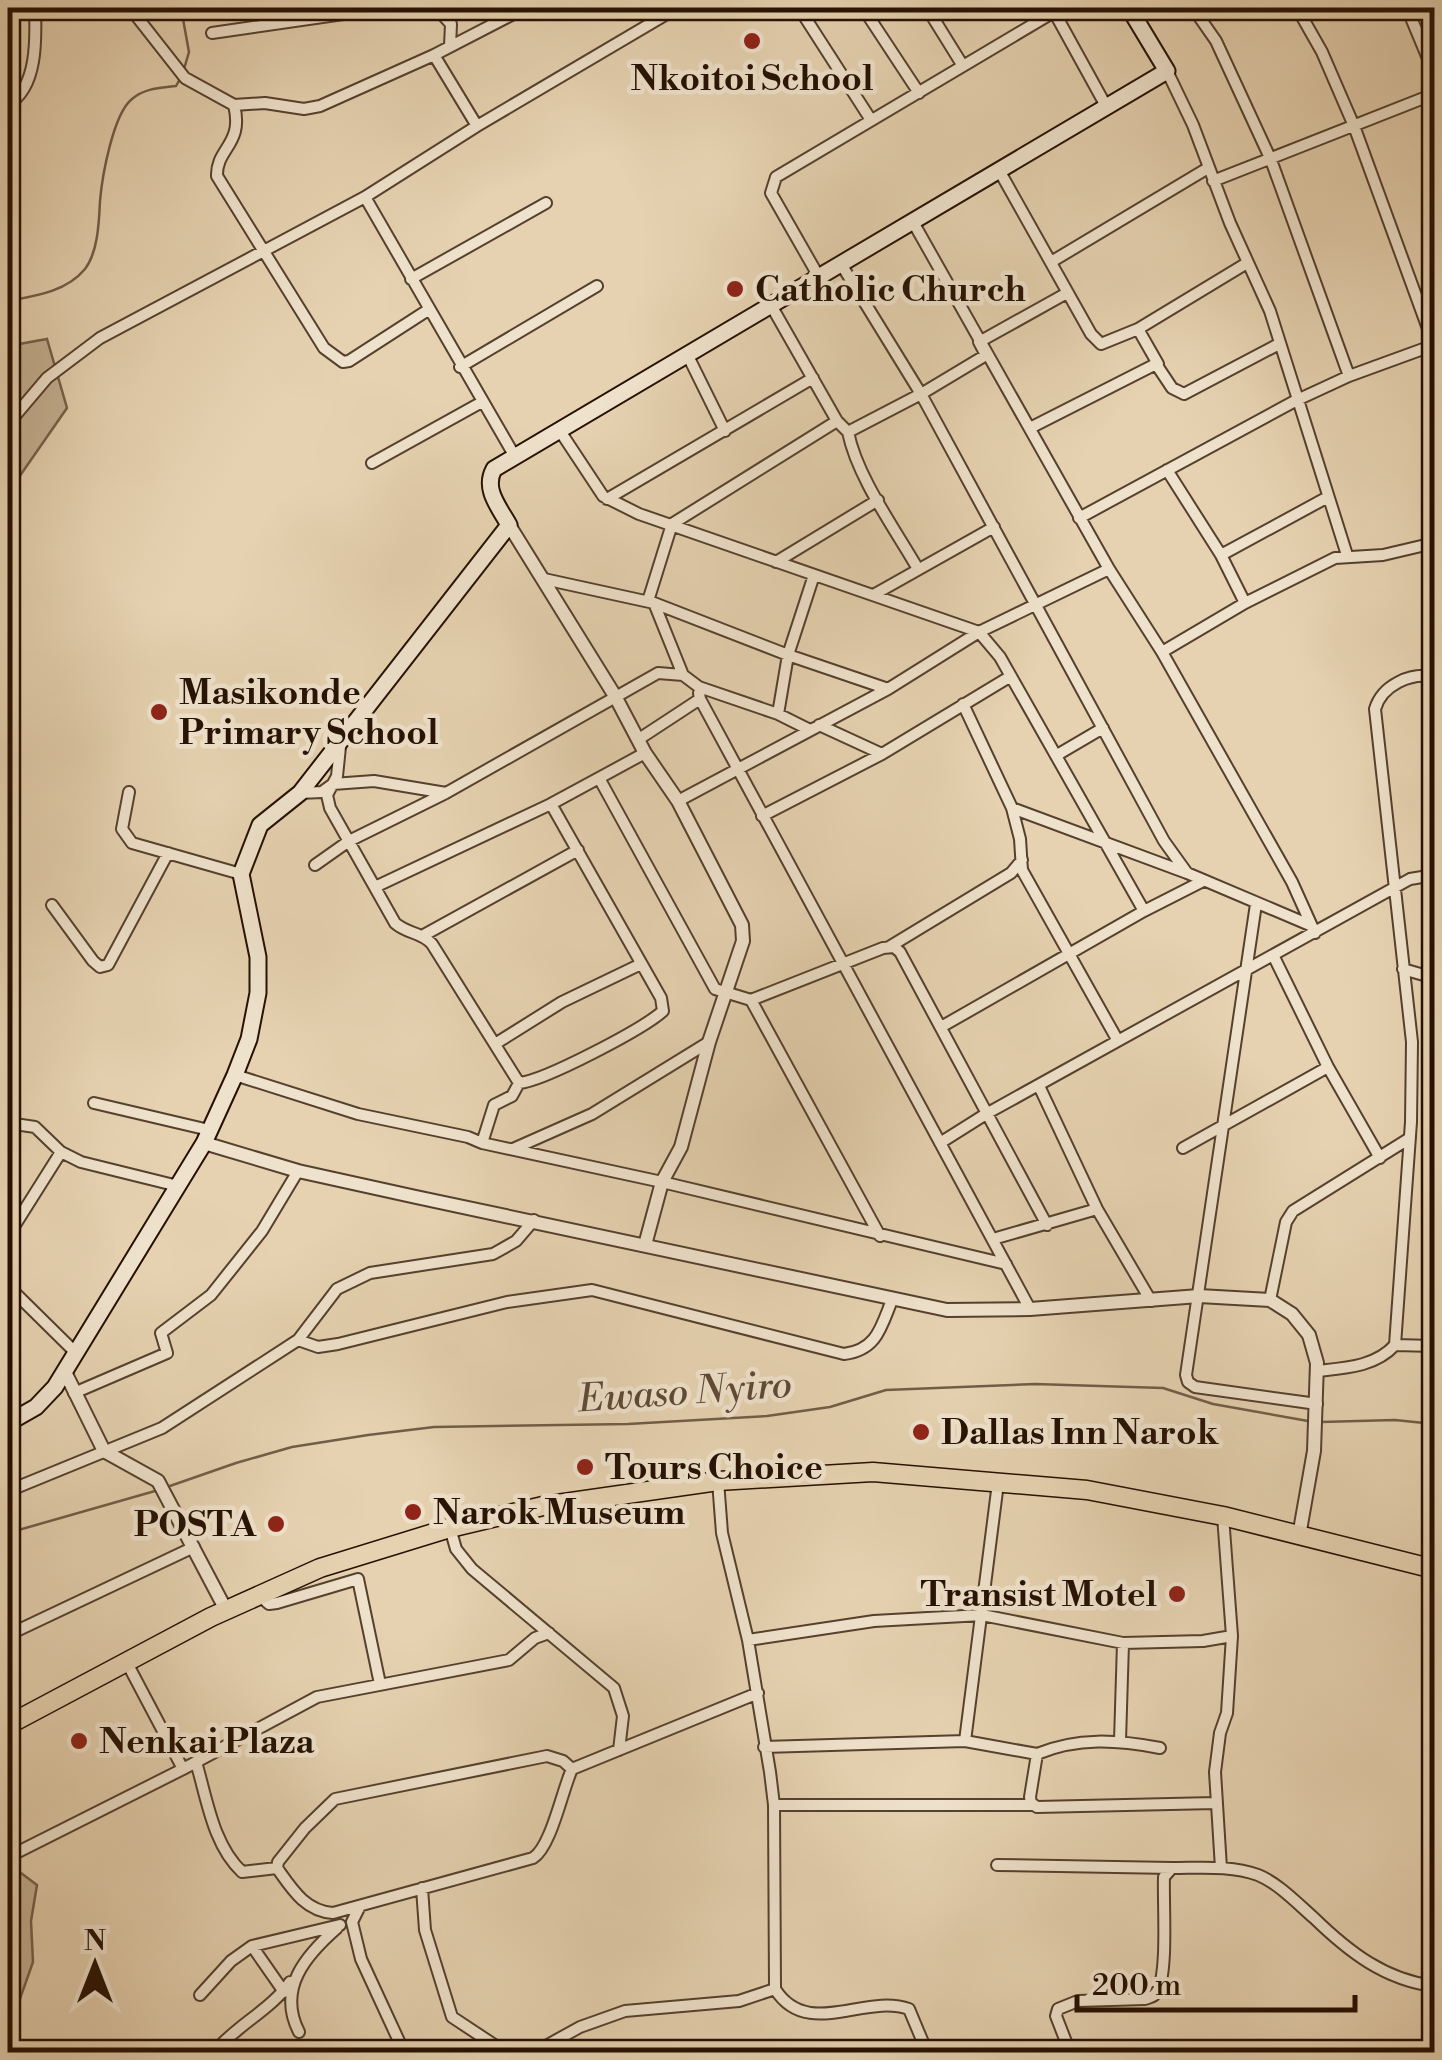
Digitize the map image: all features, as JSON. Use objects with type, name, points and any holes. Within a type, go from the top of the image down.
[{"type":"highway","points":[[13,1722],[226,1610],[320,1568],[450,1528],[590,1497],[718,1480],[873,1472],[1087,1490],[1223,1516],[1434,1569]]},
{"type":"main road","points":[[8,1423],[36,1406],[65,1372],[178,1186],[234,1075],[248,1039],[258,993],[258,957],[242,874],[260,825],[300,792],[509,524],[493,498],[490,476],[498,465],[1167,71],[1129,8]]},
{"type":"street","points":[[8,104],[18,98],[34,58],[35,8]]},
{"type":"street","points":[[130,8],[184,78],[234,106],[320,106],[525,8]]},
{"type":"street","points":[[212,33],[385,8]]},
{"type":"street","points":[[436,8],[451,24],[450,46]]},
{"type":"street","points":[[8,424],[47,378],[77,352],[366,197],[673,8]]},
{"type":"street","points":[[799,8],[871,120]]},
{"type":"street","points":[[864,8],[919,93]]},
{"type":"street","points":[[928,8],[962,66]]},
{"type":"street","points":[[1193,8],[1216,41],[1270,160],[1348,376]]},
{"type":"street","points":[[1080,518],[1295,401],[1348,376],[1434,345],[1354,126],[1322,52],[1297,8]]},
{"type":"street","points":[[1406,8],[1434,73]]},
{"type":"street","points":[[819,277],[774,199],[772,184],[776,177],[1053,10],[1106,106]]},
{"type":"street","points":[[434,54],[477,126]]},
{"type":"street","points":[[1167,71],[1270,311],[1346,556]]},
{"type":"street","points":[[1213,181],[1434,94]]},
{"type":"street","points":[[234,106],[236,132],[216,173],[330,354],[343,362],[356,357],[428,310]]},
{"type":"street","points":[[1051,262],[1208,168]]},
{"type":"street","points":[[1000,172],[1100,344],[1138,329],[1247,263]]},
{"type":"street","points":[[366,197],[460,367],[514,455]]},
{"type":"street","points":[[412,279],[546,203]]},
{"type":"street","points":[[914,222],[986,354]]},
{"type":"street","points":[[841,264],[921,394],[1164,842],[1186,873]]},
{"type":"street","points":[[460,367],[597,286]]},
{"type":"street","points":[[1067,293],[979,342],[1109,569],[1162,652],[1292,882],[1314,929]]},
{"type":"street","points":[[772,307],[848,432],[878,500],[918,569]]},
{"type":"street","points":[[1138,329],[1172,388],[1184,394],[1279,344]]},
{"type":"street","points":[[848,432],[986,354]]},
{"type":"street","points":[[688,356],[725,431]]},
{"type":"street","points":[[1030,428],[1158,364]]},
{"type":"street","points":[[607,499],[814,378]]},
{"type":"street","points":[[372,463],[482,402]]},
{"type":"street","points":[[838,421],[672,524],[651,602],[682,675],[699,693],[842,966],[1030,1309]]},
{"type":"street","points":[[560,431],[607,499],[979,632],[1000,656],[1144,912]]},
{"type":"street","points":[[1167,470],[1221,555],[1245,603]]},
{"type":"street","points":[[1221,555],[1328,497]]},
{"type":"street","points":[[776,562],[878,500]]},
{"type":"street","points":[[509,524],[678,801],[742,925],[742,941],[727,994],[709,1042],[680,1146],[662,1182],[645,1246]]},
{"type":"street","points":[[874,594],[994,527]]},
{"type":"street","points":[[1162,652],[1245,603],[1325,563],[1346,556],[1383,555],[1434,544]]},
{"type":"street","points":[[678,801],[888,689],[979,632],[1109,569]]},
{"type":"street","points":[[778,714],[788,655],[814,575]]},
{"type":"street","points":[[544,579],[651,602],[888,689]]},
{"type":"street","points":[[315,864],[349,841],[446,793],[658,673],[682,675]]},
{"type":"street","points":[[1396,1345],[1410,1138],[1412,1042],[1375,709],[1392,686],[1419,674],[1434,677]]},
{"type":"street","points":[[762,816],[882,754],[1010,676]]},
{"type":"street","points":[[699,693],[778,714],[882,754]]},
{"type":"street","points":[[375,887],[599,778],[642,746],[699,693]]},
{"type":"street","points":[[963,704],[1012,808],[1022,870],[1118,1041]]},
{"type":"street","points":[[1057,755],[1103,728]]},
{"type":"street","points":[[343,736],[328,802],[395,923],[404,931],[424,935],[578,850]]},
{"type":"street","points":[[599,778],[710,983],[727,994],[751,1000],[889,946],[1011,873],[1022,859]]},
{"type":"street","points":[[300,792],[322,792],[333,784],[374,781],[446,793]]},
{"type":"street","points":[[129,792],[122,814],[124,836],[132,843],[242,874]]},
{"type":"street","points":[[482,1144],[494,1105],[512,1096],[520,1084],[661,1014],[664,1004],[552,804]]},
{"type":"street","points":[[1012,808],[1186,873],[1314,929]]},
{"type":"street","points":[[52,905],[93,961],[100,966],[108,965],[168,853]]},
{"type":"street","points":[[940,1143],[1244,970],[1274,957],[1314,929],[1410,879],[1434,875]]},
{"type":"street","points":[[941,1028],[1203,882]]},
{"type":"street","points":[[1256,904],[1186,1375],[1195,1387],[1317,1404]]},
{"type":"street","points":[[424,935],[520,1084]]},
{"type":"street","points":[[889,946],[900,952],[1047,1225]]},
{"type":"street","points":[[1274,957],[1328,1067],[1380,1158]]},
{"type":"street","points":[[495,1044],[562,1002],[641,964]]},
{"type":"street","points":[[1403,969],[1434,978]]},
{"type":"street","points":[[751,1000],[880,1236]]},
{"type":"street","points":[[512,1150],[592,1114],[709,1042]]},
{"type":"street","points":[[1182,1148],[1328,1067]]},
{"type":"street","points":[[234,1075],[358,1114],[1006,1264]]},
{"type":"street","points":[[1039,1086],[1097,1209],[1150,1301]]},
{"type":"street","points":[[94,1103],[206,1136],[298,1171],[947,1310],[1030,1309],[1200,1296],[1270,1300],[1302,1324],[1315,1354],[1314,1450],[1299,1536]]},
{"type":"street","points":[[8,1122],[35,1127],[61,1152],[81,1162],[178,1186]]},
{"type":"street","points":[[1270,1300],[1288,1216],[1308,1199],[1410,1138]]},
{"type":"street","points":[[8,1236],[61,1152]]},
{"type":"street","points":[[74,1393],[166,1353],[161,1332],[211,1295],[262,1231],[298,1171]]},
{"type":"street","points":[[993,1239],[1097,1209]]},
{"type":"street","points":[[8,1491],[162,1428],[298,1340],[326,1300],[352,1280],[384,1270],[493,1254],[516,1241],[534,1220]]},
{"type":"street","points":[[8,1286],[76,1353]]},
{"type":"street","points":[[298,1340],[318,1347],[338,1344],[507,1302],[592,1290],[844,1354],[859,1352],[873,1342],[892,1300]]},
{"type":"street","points":[[1317,1372],[1359,1366],[1381,1357],[1396,1345],[1434,1346]]},
{"type":"street","points":[[65,1372],[104,1450],[158,1482],[226,1610]]},
{"type":"street","points":[[718,1480],[722,1533],[748,1640],[774,1806],[775,1989],[788,2006],[804,2012],[891,2006],[909,2009],[926,2052]]},
{"type":"street","points":[[966,1741],[998,1482]]},
{"type":"street","points":[[1221,1868],[1215,1803],[1217,1755],[1231,1678],[1232,1636],[1223,1516]]},
{"type":"street","points":[[450,1528],[462,1560],[614,1688],[624,1716],[619,1750]]},
{"type":"street","points":[[8,1635],[194,1546]]},
{"type":"street","points":[[258,1594],[269,1604],[277,1604],[358,1579],[380,1684]]},
{"type":"street","points":[[748,1640],[874,1621],[982,1616],[1124,1642],[1203,1642],[1232,1636]]},
{"type":"street","points":[[8,1857],[310,1700],[509,1660],[535,1638],[549,1633]]},
{"type":"street","points":[[1120,1741],[1124,1642]]},
{"type":"street","points":[[126,1661],[183,1768]]},
{"type":"street","points":[[572,1769],[548,1756],[335,1799],[305,1828],[278,1862],[278,1868],[296,1895],[315,1909],[333,1913],[542,1852],[572,1769],[758,1693]]},
{"type":"street","points":[[8,1698],[13,1722]]},
{"type":"street","points":[[764,1747],[966,1741],[1037,1754],[1069,1743],[1120,1741],[1160,1748]]},
{"type":"street","points":[[1033,1806],[1030,1784],[1037,1754]]},
{"type":"street","points":[[196,1762],[210,1815],[228,1859],[242,1872],[278,1868]]},
{"type":"street","points":[[774,1806],[1215,1803]]},
{"type":"street","points":[[997,1865],[1221,1868],[1259,1875],[1297,1902],[1345,1948],[1380,1970],[1411,1983],[1434,1986]]},
{"type":"street","points":[[1070,2052],[1056,2016],[1058,2009],[1078,2001],[1154,1996],[1162,1960],[1164,1877],[1172,1868]]},
{"type":"street","points":[[422,1888],[424,1930],[452,2017],[505,2052]]},
{"type":"street","points":[[214,2052],[229,2035],[284,1992],[322,1941],[346,1924],[360,1906]]},
{"type":"street","points":[[200,1995],[252,1946],[346,1924]]},
{"type":"street","points":[[346,1924],[404,2052]]},
{"type":"street","points":[[252,1946],[284,1992]]},
{"type":"street","points":[[296,1974],[289,2013],[299,2032]]},
{"type":"street","points":[[534,2052],[580,2027],[624,2011],[739,2002],[775,1989]]},
{"type":"shaded area","points":[[47,339],[67,408],[8,493],[8,346]]},
{"type":"shaded area","points":[[17,1870],[37,1885],[31,1921],[33,1962],[16,2010],[16,2052],[8,2052],[8,1873]]},
{"type":"waterway","points":[[181,8],[189,52],[184,69]]},
{"type":"waterway","points":[[8,301],[59,288],[85,269],[95,246],[103,177],[119,118],[137,95],[176,86],[181,77]]},
{"type":"waterway","name":"Ewaso Nyiro","points":[[167,1487],[292,1447],[368,1435],[434,1427],[628,1424],[767,1416],[830,1407],[886,1390],[1035,1384],[1163,1388],[1213,1404],[1308,1421]]},
{"type":"waterway","name":"Ewaso Nyiro","points":[[1321,1422],[1395,1420],[1434,1424]]},
{"type":"waterway","name":"Ewaso Nyiro","points":[[8,1533],[155,1491]]},
{"type":"place","name":"Nkoitoi School","points":[[752,41]]},
{"type":"place","name":"Catholic Church","points":[[735,289]]},
{"type":"place","name":"Masikonde Primary School","points":[[159,712]]},
{"type":"place","name":"Dallas Inn Narok","points":[[921,1432]]},
{"type":"place","name":"Tours Choice","points":[[585,1467]]},
{"type":"place","name":"Narok Museum","points":[[413,1512]]},
{"type":"place","name":"POSTA","points":[[276,1524]]},
{"type":"place","name":"Transist Motel","points":[[1177,1594]]},
{"type":"place","name":"Nenkai Plaza","points":[[79,1741]]}]
